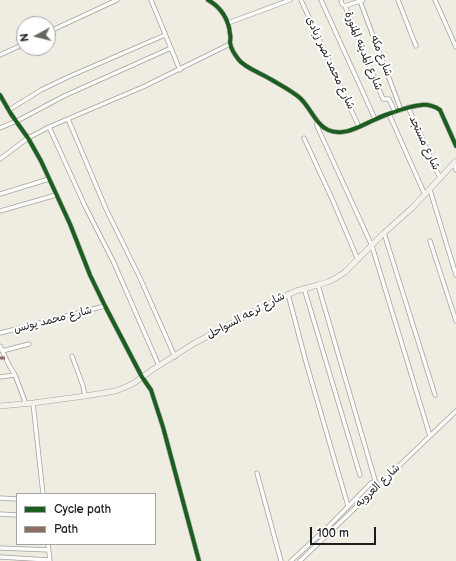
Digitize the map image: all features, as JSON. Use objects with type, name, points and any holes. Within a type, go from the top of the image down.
[{"type":"main road","name":"شارع ترعه السواحل","points":[[0,406],[86,396],[128,386],[193,344],[288,294],[328,282],[336,278],[345,272],[384,233],[412,208],[455,162]]},
{"type":"street","points":[[56,28],[117,0]]},
{"type":"street","points":[[151,0],[180,70]]},
{"type":"street","points":[[208,0],[218,7],[223,13],[228,23],[230,44],[240,61],[289,90],[301,99],[326,130],[334,132],[348,132],[375,119],[408,107],[422,104],[430,105],[440,110],[456,146]]},
{"type":"street","points":[[228,23],[290,0]]},
{"type":"street","name":"شارع محمد نصر زبادى","points":[[301,0],[359,127]]},
{"type":"street","points":[[321,0],[375,119]]},
{"type":"street","points":[[341,0],[342,4],[345,6],[351,2],[362,1]]},
{"type":"street","points":[[398,0],[416,46]]},
{"type":"street","points":[[435,0],[456,47]]},
{"type":"street","name":"شارع مكه","points":[[362,1],[402,110]]},
{"type":"street","name":"شارع المدينه المنورة","points":[[345,6],[383,99],[389,99],[395,112]]},
{"type":"street","points":[[9,110],[41,90],[68,76],[165,35]]},
{"type":"street","points":[[0,159],[28,138],[180,70],[230,44]]},
{"type":"street","points":[[0,55],[16,48]]},
{"type":"street","points":[[0,128],[17,121],[64,96],[171,48]]},
{"type":"street","points":[[0,95],[28,138],[49,179],[70,224],[90,275],[142,377],[151,390],[199,561]]},
{"type":"street","name":"شارع مستجد","points":[[408,107],[440,178]]},
{"type":"street","points":[[390,114],[425,194]]},
{"type":"street","points":[[68,119],[106,209],[140,278],[174,357]]},
{"type":"street","points":[[317,120],[317,126],[372,246],[430,436]]},
{"type":"street","points":[[49,128],[85,206],[114,263],[159,366]]},
{"type":"street","points":[[304,138],[358,260]]},
{"type":"street","points":[[455,162],[456,170]]},
{"type":"street","points":[[0,194],[49,179]]},
{"type":"street","points":[[430,190],[456,275]]},
{"type":"street","points":[[0,211],[56,195]]},
{"type":"street","points":[[384,233],[435,395]]},
{"type":"street","points":[[430,241],[456,321]]},
{"type":"street","points":[[318,285],[377,487]]},
{"type":"street","points":[[304,288],[360,475]]},
{"type":"street","points":[[288,294],[348,506]]},
{"type":"street","name":"شارع محمد يونس","points":[[0,334],[105,306]]},
{"type":"street","points":[[2,351],[29,344]]},
{"type":"street","points":[[0,346],[15,375],[26,404]]},
{"type":"street","points":[[72,356],[86,396]]},
{"type":"street","points":[[0,358],[5,358]]},
{"type":"street","points":[[0,377],[15,375]]},
{"type":"street","points":[[33,403],[43,493]]},
{"type":"street","name":"شارع العروبه","points":[[300,561],[456,411]]},
{"type":"street","points":[[257,473],[281,561]]},
{"type":"street","name":"شارع العروبه","points":[[291,561],[331,524],[371,483],[375,482]]},
{"type":"street","points":[[0,498],[16,499]]},
{"type":"street","points":[[0,514],[16,515]]},
{"type":"street","points":[[331,524],[334,529]]},
{"type":"street","points":[[0,557],[50,560],[48,545]]},
{"type":"street","points":[[0,548],[49,550]]},
{"type":"marked path","points":[[0,358],[5,358]]},
{"type":"cycle path","points":[[208,0],[217,6],[224,14],[228,24],[230,43],[233,52],[239,60],[245,66],[297,95],[324,128],[334,132],[352,130],[379,117],[397,111],[418,105],[429,105],[440,110],[456,146]]},
{"type":"cycle path","points":[[0,95],[41,161],[70,224],[90,275],[142,377],[151,390],[163,427],[199,561]]}]
